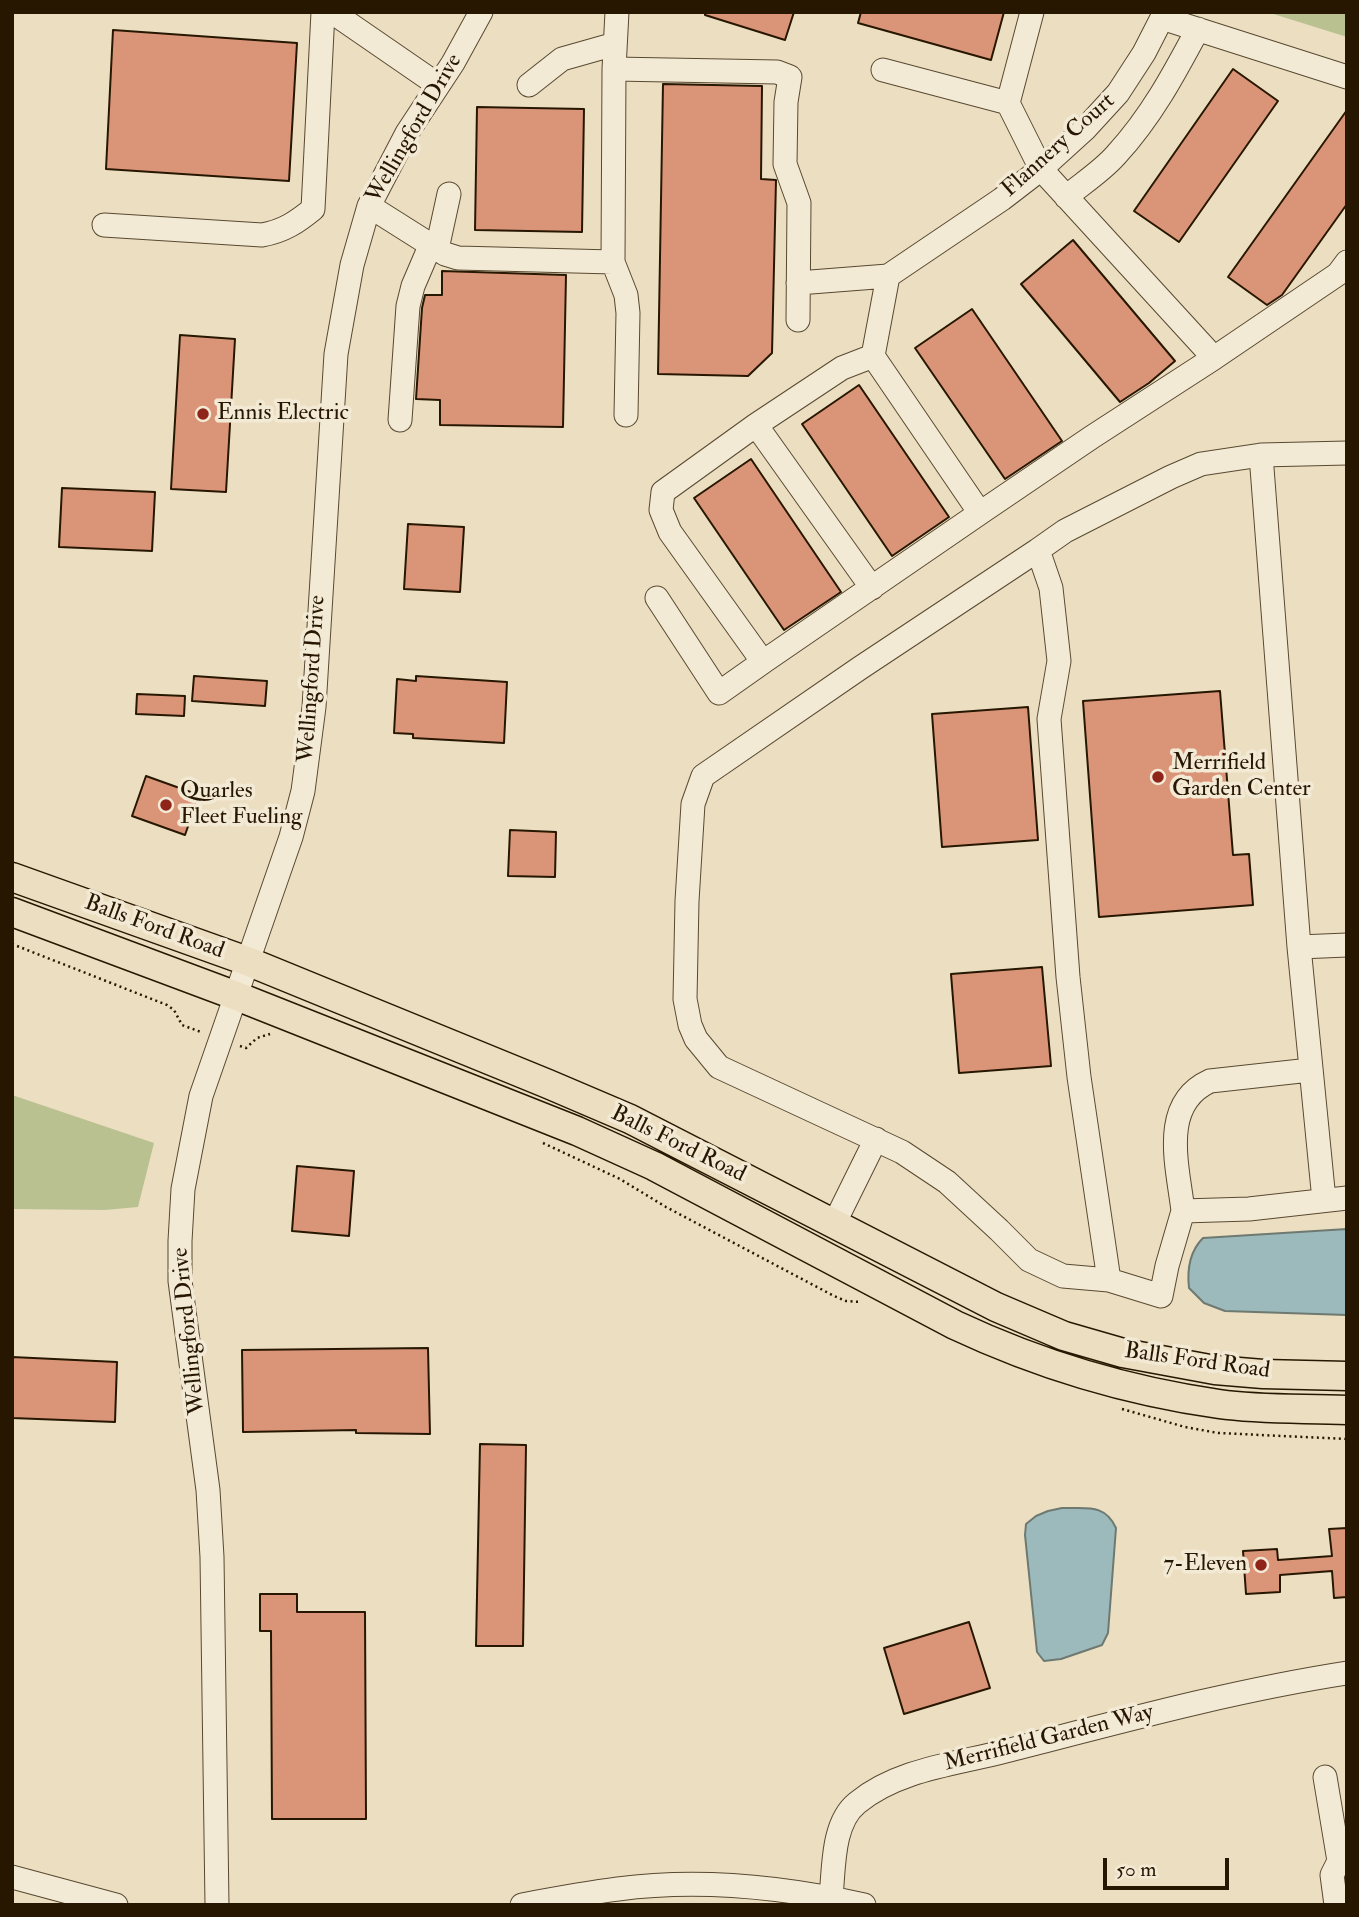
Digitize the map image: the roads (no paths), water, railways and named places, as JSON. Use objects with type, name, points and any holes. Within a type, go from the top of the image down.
[{"type":"main road","name":"Balls Ford Road","points":[[12,877],[335,995],[630,1119],[996,1307],[1064,1336],[1094,1346],[1215,1370],[1347,1376]]},
{"type":"main road","name":"Balls Ford Road","points":[[12,912],[234,995],[577,1130],[654,1166],[955,1325],[1005,1347],[1057,1366],[1135,1387],[1220,1404],[1347,1410]]},
{"type":"main road","points":[[766,1225],[811,1233],[834,1224]]},
{"type":"street","points":[[104,225],[262,235],[290,226],[313,209],[323,12]]},
{"type":"street","points":[[332,12],[438,85]]},
{"type":"street","name":"Wellingford Drive","points":[[217,1905],[212,1557],[208,1490],[180,1281],[183,1189],[201,1096],[291,837],[305,780],[314,708],[336,354],[352,265],[369,206],[407,132],[481,12]]},
{"type":"street","points":[[617,12],[613,262],[626,295],[628,313],[626,415]]},
{"type":"street","points":[[1032,12],[1008,103],[1041,169],[1213,358]]},
{"type":"street","points":[[1163,15],[1198,29],[1347,76]]},
{"type":"street","name":"Flannery Court","points":[[888,276],[1002,199],[1041,169],[1085,129],[1118,93],[1144,53],[1163,15]]},
{"type":"street","points":[[1066,197],[1114,158],[1139,128],[1161,99],[1198,29]]},
{"type":"street","points":[[529,85],[562,59],[615,44]]},
{"type":"street","points":[[614,69],[777,72],[790,77],[786,102],[785,164],[799,203],[798,320]]},
{"type":"street","points":[[883,70],[1008,103]]},
{"type":"street","points":[[400,420],[408,306],[413,286],[434,246],[449,194]]},
{"type":"street","points":[[369,206],[458,258],[613,262]]},
{"type":"street","points":[[657,598],[719,693],[1092,436],[1338,274],[1347,262]]},
{"type":"street","points":[[798,283],[888,276],[873,356],[980,513]]},
{"type":"street","points":[[763,662],[670,532],[661,510],[663,492],[756,425],[842,368],[873,356]]},
{"type":"street","points":[[756,425],[872,588]]},
{"type":"street","points":[[1310,1070],[1210,1081],[1198,1086],[1185,1100],[1175,1123],[1183,1211],[1161,1296],[1109,1280],[1063,1276],[1029,1260],[947,1182],[902,1152],[719,1067],[696,1039],[690,1025],[685,999],[687,901],[693,804],[703,776],[714,767],[1065,531],[1181,473],[1201,464],[1261,455],[1347,453]]},
{"type":"street","points":[[1183,1211],[1248,1209],[1336,1199],[1310,1070],[1298,947],[1261,455]]},
{"type":"street","points":[[1038,550],[1051,588],[1059,661],[1049,719],[1068,977],[1079,1077],[1109,1280]]},
{"type":"street","points":[[1298,947],[1347,945]]},
{"type":"street","points":[[834,1224],[876,1139]]},
{"type":"street","name":"Merrifield Garden Way","points":[[831,1897],[843,1820],[855,1804],[891,1783],[919,1771],[961,1763],[1166,1709],[1347,1673]]},
{"type":"street","points":[[1325,1777],[1339,1861],[1332,1875],[1336,1905]]},
{"type":"street","points":[[12,1877],[116,1905]]},
{"type":"street","points":[[522,1905],[618,1889],[723,1885],[831,1897],[864,1905]]},
{"type":"water","points":[[1347,1229],[1347,1315],[1225,1311],[1204,1303],[1189,1288],[1190,1261],[1203,1238]]},
{"type":"water","points":[[1062,1508],[1100,1511],[1112,1520],[1116,1528],[1108,1633],[1102,1645],[1061,1659],[1044,1661],[1037,1652],[1026,1524],[1036,1516]]},
{"type":"place","name":"Ennis Electric","points":[[203,414]]},
{"type":"place","name":"Merrifield Garden Center","points":[[1158,777]]},
{"type":"place","name":"Quarles Fleet Fueling","points":[[166,805]]},
{"type":"place","name":"7-Eleven","points":[[1261,1565]]}]
